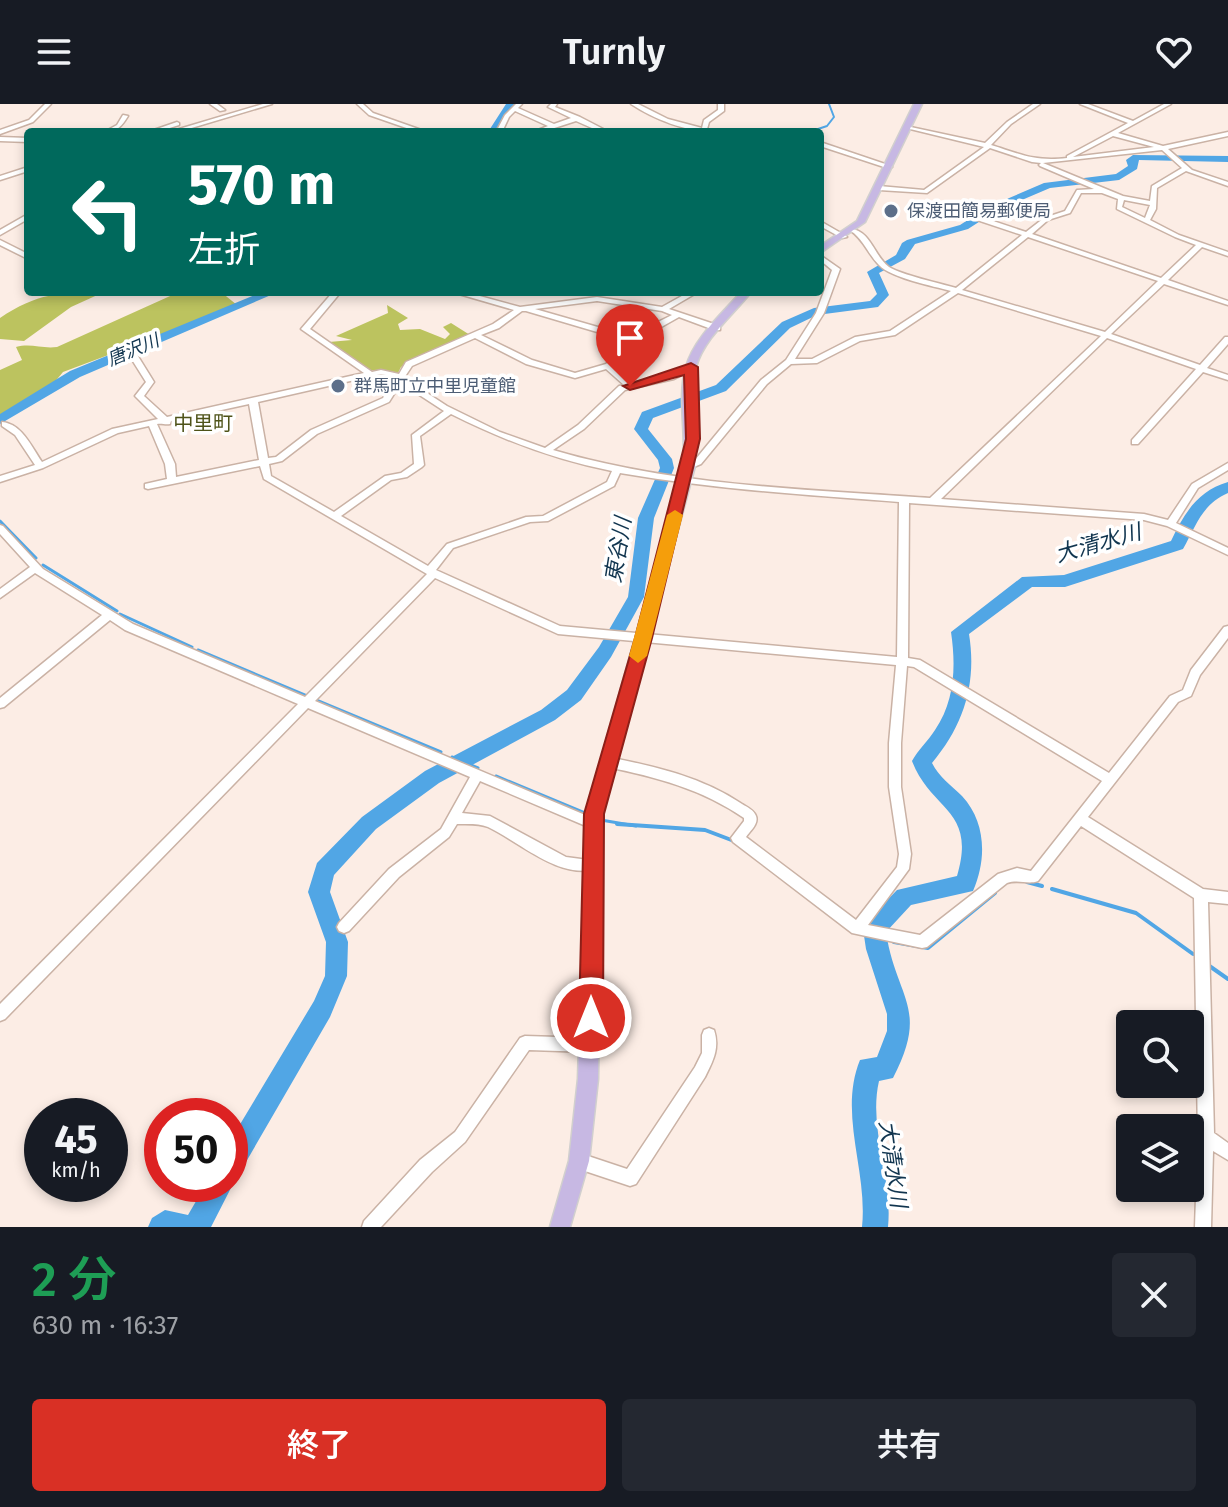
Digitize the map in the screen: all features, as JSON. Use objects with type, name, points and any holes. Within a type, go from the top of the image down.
[{"type":"main road","points":[[824,248],[853,230],[879,188],[918,104]]},
{"type":"main road","points":[[560,1227],[579,1161],[590,1045],[593,824],[607,762],[644,638],[681,476],[693,439],[691,367],[743,296]]},
{"type":"street","points":[[0,132],[31,121],[48,104]]},
{"type":"street","points":[[213,104],[222,110]]},
{"type":"street","points":[[164,128],[242,104]]},
{"type":"street","points":[[186,128],[269,104]]},
{"type":"street","points":[[362,105],[372,104]]},
{"type":"street","points":[[554,104],[551,107],[598,128]]},
{"type":"street","points":[[634,104],[659,117],[698,128]]},
{"type":"street","points":[[707,128],[706,121],[721,111],[721,104]]},
{"type":"street","points":[[879,188],[925,192],[988,146],[1009,123],[1037,104]]},
{"type":"street","points":[[1083,104],[1134,123]]},
{"type":"street","points":[[1098,109],[1108,104]]},
{"type":"street","points":[[1060,162],[1168,104]]},
{"type":"street","points":[[362,105],[371,114],[412,128]]},
{"type":"street","points":[[502,128],[516,106],[553,126]]},
{"type":"street","points":[[115,128],[125,116]]},
{"type":"street","points":[[547,128],[578,118]]},
{"type":"street","points":[[197,125],[202,128]]},
{"type":"street","points":[[908,127],[988,146],[1034,161],[1101,191],[1153,204]]},
{"type":"street","points":[[1114,134],[1163,148],[1186,168],[1228,184]]},
{"type":"street","points":[[1034,161],[1060,162],[1163,148],[1228,134]]},
{"type":"street","points":[[0,139],[24,140]]},
{"type":"street","points":[[824,145],[889,167]]},
{"type":"street","points":[[825,157],[838,150]]},
{"type":"street","points":[[1146,222],[1153,204],[1154,187],[1186,168]]},
{"type":"street","points":[[0,178],[24,170]]},
{"type":"street","points":[[11,174],[24,177]]},
{"type":"street","points":[[0,184],[24,177]]},
{"type":"street","points":[[789,362],[814,361],[858,339],[892,333],[959,289],[1046,219],[1072,210],[1079,191],[1101,191]]},
{"type":"street","points":[[922,215],[925,192]]},
{"type":"street","points":[[1121,198],[1119,208],[1200,245],[1228,254]]},
{"type":"street","points":[[923,205],[973,216],[1228,303]]},
{"type":"street","points":[[2,230],[24,218]]},
{"type":"street","points":[[824,225],[844,237]]},
{"type":"street","points":[[853,230],[865,238],[875,261],[886,269],[1106,335],[1228,378]]},
{"type":"street","points":[[0,242],[24,255]]},
{"type":"street","points":[[933,501],[1200,245]]},
{"type":"street","points":[[681,476],[721,436],[764,382],[789,362],[821,309],[836,269],[824,260]]},
{"type":"street","points":[[335,296],[305,329],[370,374]]},
{"type":"street","points":[[472,296],[640,342]]},
{"type":"street","points":[[565,303],[567,296]]},
{"type":"street","points":[[148,486],[279,459],[314,432],[386,400],[409,364],[500,323],[522,308],[596,296]]},
{"type":"street","points":[[605,296],[663,309],[717,328]]},
{"type":"street","points":[[663,309],[687,296]]},
{"type":"street","points":[[475,335],[529,362],[575,376],[610,365],[615,357],[640,342],[653,328],[678,315]]},
{"type":"street","points":[[1135,442],[1228,339]]},
{"type":"street","points":[[133,355],[150,382],[139,396],[167,422]]},
{"type":"street","points":[[610,365],[630,386]]},
{"type":"street","points":[[546,451],[581,427],[617,391],[671,377],[691,367]]},
{"type":"street","points":[[0,479],[40,466],[107,434],[386,372],[450,411],[493,432],[616,472],[652,478],[681,476],[904,499],[1144,517],[1174,526],[1228,552]]},
{"type":"street","points":[[253,400],[267,477],[431,572],[558,630],[916,663],[1111,780]]},
{"type":"street","points":[[335,516],[388,478],[404,475],[419,465],[416,435],[450,411]]},
{"type":"street","points":[[5,424],[18,433],[40,466]]},
{"type":"street","points":[[153,425],[170,464],[172,481]]},
{"type":"street","points":[[1174,526],[1195,486],[1228,466]]},
{"type":"street","points":[[0,1014],[307,702],[431,572],[450,546],[529,519],[545,519],[611,484],[616,472]]},
{"type":"street","points":[[860,930],[903,869],[905,854],[895,787],[895,743],[902,661],[904,499]]},
{"type":"street","points":[[0,528],[36,568],[129,627],[593,824]]},
{"type":"street","points":[[0,594],[36,568]]},
{"type":"street","points":[[0,704],[110,615]]},
{"type":"street","points":[[607,762],[679,777],[748,814],[750,823],[737,838],[860,930],[887,937],[928,940],[1003,878],[1017,874],[1033,877],[1174,699],[1187,693],[1195,673],[1228,630]]},
{"type":"street","points":[[344,927],[394,873],[445,833],[474,774]]},
{"type":"street","points":[[453,818],[486,820],[564,863],[591,865]]},
{"type":"street","points":[[1080,819],[1201,895],[1228,898]]},
{"type":"street","points":[[1201,895],[1206,1137],[1203,1227]]},
{"type":"street","points":[[579,1161],[630,1178],[700,1072],[709,1054],[709,1035]]},
{"type":"street","points":[[370,1227],[426,1166],[460,1137],[525,1043],[590,1045]]},
{"type":"street","points":[[1206,1137],[1228,1152]]},
{"type":"green space","points":[[49,296],[95,296],[71,307],[24,341],[0,339],[0,318]]},
{"type":"green space","points":[[170,296],[226,296],[237,305],[153,343],[127,348],[63,372],[48,390],[0,416],[0,370],[22,360],[16,347],[57,347]]},
{"type":"green space","points":[[387,305],[408,318],[398,324],[400,330],[420,329],[445,339],[450,334],[443,327],[451,323],[470,335],[401,367],[398,373],[368,370],[329,342],[352,340],[336,336],[388,313]]},
{"type":"waterway","name":"唐沢川","points":[[496,128],[511,104]]},
{"type":"waterway","points":[[821,128],[834,117],[829,104]]},
{"type":"waterway","name":"東谷川","points":[[248,1134],[322,1009],[336,976],[337,942],[319,892],[325,870],[369,823],[432,777],[548,715],[574,695],[605,652],[636,597],[646,518],[667,468],[665,459],[641,429],[647,415],[721,388],[786,325],[814,312],[874,304],[883,295],[873,272],[901,257],[906,245],[911,242],[964,227],[992,209],[1048,185],[1119,177],[1133,167],[1131,160],[1137,157],[1228,159]]},
{"type":"waterway","name":"唐沢川","points":[[0,420],[75,374],[262,296]]},
{"type":"waterway","name":"大清水川","points":[[875,1227],[876,1187],[866,1128],[865,1089],[869,1069],[884,1069],[895,1049],[899,1014],[882,967],[874,929],[905,897],[965,884],[971,861],[972,837],[965,816],[929,777],[922,761],[944,733],[958,702],[963,668],[960,632],[1028,581],[1065,581],[1177,545],[1202,502],[1228,487]]},
{"type":"waterway","points":[[0,521],[36,558]]},
{"type":"waterway","points":[[43,565],[117,611]]},
{"type":"waterway","points":[[120,614],[192,647]]},
{"type":"waterway","points":[[198,650],[307,696]]},
{"type":"waterway","points":[[316,700],[441,752]]},
{"type":"waterway","name":"東谷川","points":[[452,757],[478,768]]},
{"type":"waterway","points":[[496,776],[585,813]]},
{"type":"waterway","points":[[601,820],[629,825]]},
{"type":"waterway","points":[[617,824],[629,825]]},
{"type":"waterway","points":[[629,825],[705,830],[734,841]]},
{"type":"waterway","points":[[629,825],[636,826]]},
{"type":"waterway","points":[[1027,882],[1042,886]]},
{"type":"waterway","points":[[1052,889],[1136,913],[1193,954]]},
{"type":"waterway","points":[[894,942],[928,948],[995,893]]},
{"type":"waterway","points":[[1208,965],[1228,979]]},
{"type":"waterway","name":"東谷川","points":[[196,1227],[210,1202]]},
{"type":"waterway","name":"東谷川","points":[[161,1227],[165,1223],[184,1227]]},
{"type":"slow traffic","points":[[638,656],[675,515]]},
{"type":"place","name":"保渡田簡易郵便局","points":[[891,211]]},
{"type":"place","name":"群馬町立中里児童館","points":[[338,386]]},
{"type":"district","name":"中里町","points":[[203,423]]},
{"type":"route","points":[[591,1018],[594,814],[644,638],[689,466],[693,439],[691,367],[671,377],[630,386]]}]
